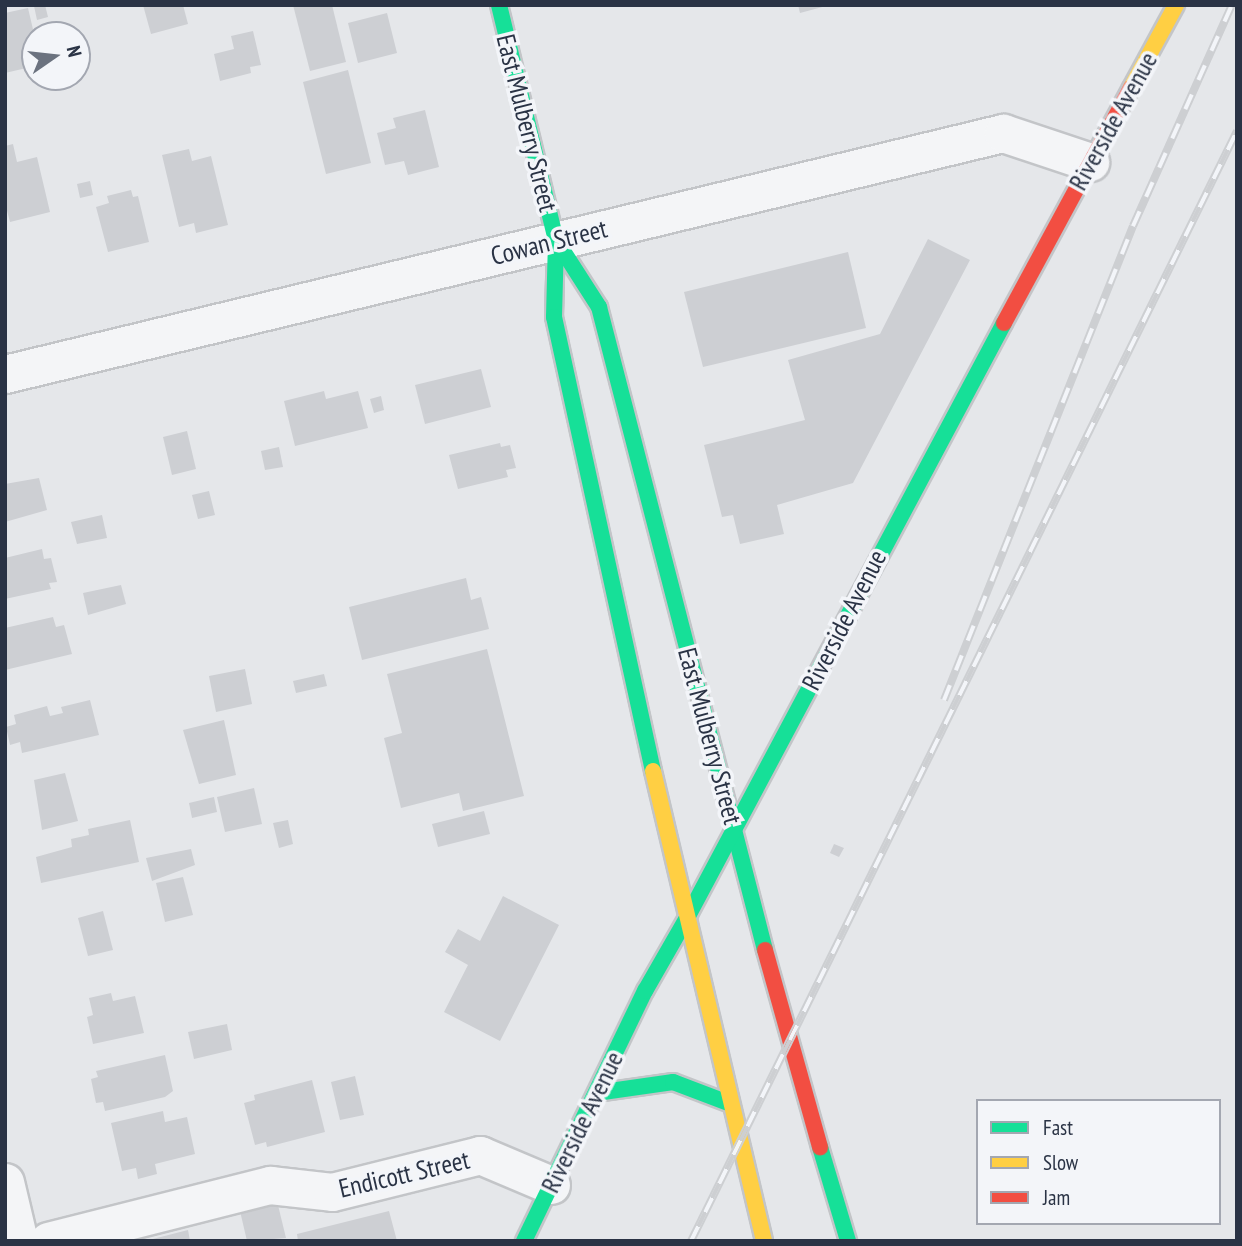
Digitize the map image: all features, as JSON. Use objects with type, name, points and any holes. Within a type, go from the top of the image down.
[{"type":"main road","name":"East Mulberry Street","points":[[499,5],[556,240],[554,317],[764,1241]]},
{"type":"main road","name":"Riverside Avenue","points":[[524,1241],[645,991],[688,916],[1176,5]]},
{"type":"main road","name":"East Mulberry Street","points":[[556,240],[599,307],[789,1042],[848,1241]]},
{"type":"main road","points":[[596,1094],[673,1082],[731,1104]]},
{"type":"street","name":"Cowan Street","points":[[5,374],[1003,133],[1090,162]]},
{"type":"street","name":"Endicott Street","points":[[48,1241],[271,1185],[332,1192],[480,1155],[551,1185]]},
{"type":"street","points":[[7,1194],[19,1241]]},
{"type":"building","points":[[45,5],[48,17],[37,20],[34,6]]},
{"type":"building","points":[[143,5],[183,5],[188,24],[151,34]]},
{"type":"building","points":[[293,5],[332,5],[346,62],[310,71]]},
{"type":"building","points":[[798,5],[826,5],[826,6],[800,13]]},
{"type":"building","points":[[28,8],[31,21],[21,21],[21,69],[5,73],[5,13]]},
{"type":"building","points":[[387,13],[397,53],[358,63],[348,23]]},
{"type":"building","points":[[253,31],[261,65],[250,67],[251,73],[220,81],[214,54],[234,49],[231,36]]},
{"type":"building","points":[[348,70],[371,163],[326,174],[303,82]]},
{"type":"building","points":[[425,110],[439,167],[408,175],[404,161],[385,165],[377,133],[396,128],[393,118]]},
{"type":"building","points":[[13,144],[17,162],[37,157],[50,212],[10,222],[5,203],[5,146]]},
{"type":"building","points":[[189,149],[192,161],[211,156],[228,225],[196,233],[194,223],[179,227],[162,155]]},
{"type":"building","points":[[90,181],[93,195],[80,198],[77,184]]},
{"type":"building","points":[[131,190],[133,197],[138,196],[149,242],[108,252],[96,207],[109,203],[107,196]]},
{"type":"building","points":[[928,239],[970,260],[853,483],[777,505],[784,534],[740,544],[733,515],[722,517],[704,445],[805,420],[788,360],[880,334]]},
{"type":"building","points":[[848,252],[866,328],[703,367],[684,292]]},
{"type":"building","points":[[481,369],[491,407],[425,424],[415,385]]},
{"type":"building","points":[[324,391],[326,399],[358,391],[368,428],[295,446],[284,401]]},
{"type":"building","points":[[381,396],[384,410],[374,413],[370,399]]},
{"type":"building","points":[[187,431],[196,469],[172,475],[163,437]]},
{"type":"building","points":[[500,443],[501,447],[510,445],[516,468],[506,470],[508,477],[458,489],[449,455]]},
{"type":"building","points":[[279,447],[283,467],[265,470],[261,451]]},
{"type":"building","points":[[39,478],[47,510],[5,522],[5,484]]},
{"type":"building","points":[[209,491],[215,515],[198,519],[192,495]]},
{"type":"building","points":[[102,515],[107,538],[77,544],[71,522]]},
{"type":"building","points":[[42,549],[44,559],[51,558],[57,582],[49,583],[51,589],[5,599],[5,558]]},
{"type":"building","points":[[466,578],[471,600],[481,597],[489,629],[362,660],[349,607]]},
{"type":"building","points":[[121,585],[126,604],[88,615],[83,593]]},
{"type":"building","points":[[53,617],[56,627],[64,625],[72,654],[5,670],[5,628]]},
{"type":"building","points":[[487,649],[524,796],[463,811],[459,793],[401,808],[384,738],[402,733],[387,674]]},
{"type":"building","points":[[245,669],[252,704],[216,712],[209,676]]},
{"type":"building","points":[[324,674],[327,686],[296,693],[293,681]]},
{"type":"building","points":[[90,700],[99,735],[22,753],[20,742],[10,745],[6,727],[16,724],[14,715],[47,706],[50,716],[63,713],[61,707]]},
{"type":"building","points":[[224,720],[236,775],[199,784],[183,730]]},
{"type":"building","points":[[65,773],[78,821],[42,830],[34,780]]},
{"type":"building","points":[[254,788],[262,824],[225,832],[217,797]]},
{"type":"building","points":[[214,797],[217,812],[192,818],[189,803]]},
{"type":"building","points":[[484,811],[490,834],[438,847],[432,824]]},
{"type":"building","points":[[130,820],[139,862],[41,883],[36,857],[72,847],[71,839],[89,835],[88,829]]},
{"type":"building","points":[[288,820],[293,844],[279,848],[273,823]]},
{"type":"building","points":[[834,844],[844,848],[839,857],[830,853]]},
{"type":"building","points":[[191,849],[195,865],[152,881],[146,858]]},
{"type":"building","points":[[183,877],[193,915],[165,922],[156,883]]},
{"type":"building","points":[[503,896],[559,925],[500,1041],[444,1012],[468,965],[445,952],[458,929],[480,941]]},
{"type":"building","points":[[103,911],[113,950],[88,956],[78,918]]},
{"type":"building","points":[[111,993],[113,1001],[135,996],[144,1033],[93,1044],[87,1017],[93,1015],[89,998]]},
{"type":"building","points":[[227,1024],[232,1050],[194,1059],[188,1032]]},
{"type":"building","points":[[165,1055],[173,1091],[165,1097],[105,1111],[103,1102],[96,1103],[91,1079],[98,1077],[96,1071]]},
{"type":"building","points":[[355,1076],[364,1115],[340,1120],[331,1082]]},
{"type":"building","points":[[312,1080],[325,1132],[267,1147],[266,1142],[255,1145],[244,1103],[255,1100],[254,1095]]},
{"type":"building","points":[[163,1111],[165,1122],[187,1117],[195,1154],[155,1164],[157,1174],[138,1179],[136,1168],[122,1171],[111,1123]]},
{"type":"building","points":[[277,1201],[286,1238],[247,1241],[240,1211]]},
{"type":"building","points":[[389,1211],[397,1241],[298,1241],[297,1234]]},
{"type":"building","points":[[188,1230],[190,1241],[149,1241],[149,1240]]},
{"type":"railway","points":[[944,700],[1133,226],[1232,5]]},
{"type":"railway","points":[[691,1241],[1237,131]]},
{"type":"traffic: fast","points":[[499,5],[556,240],[554,317],[653,771]]},
{"type":"traffic: fast","points":[[556,240],[599,307],[765,950]]},
{"type":"traffic: fast","points":[[688,916],[1004,323]]},
{"type":"traffic: fast","points":[[524,1241],[645,991],[688,916]]},
{"type":"traffic: fast","points":[[596,1093],[673,1082],[731,1104]]},
{"type":"traffic: fast","points":[[820,1147],[848,1241]]},
{"type":"traffic: slow","points":[[1131,88],[1176,5]]},
{"type":"traffic: slow","points":[[653,771],[764,1241]]},
{"type":"traffic: jam","points":[[1004,323],[1131,88]]},
{"type":"traffic: jam","points":[[765,950],[820,1147]]}]
